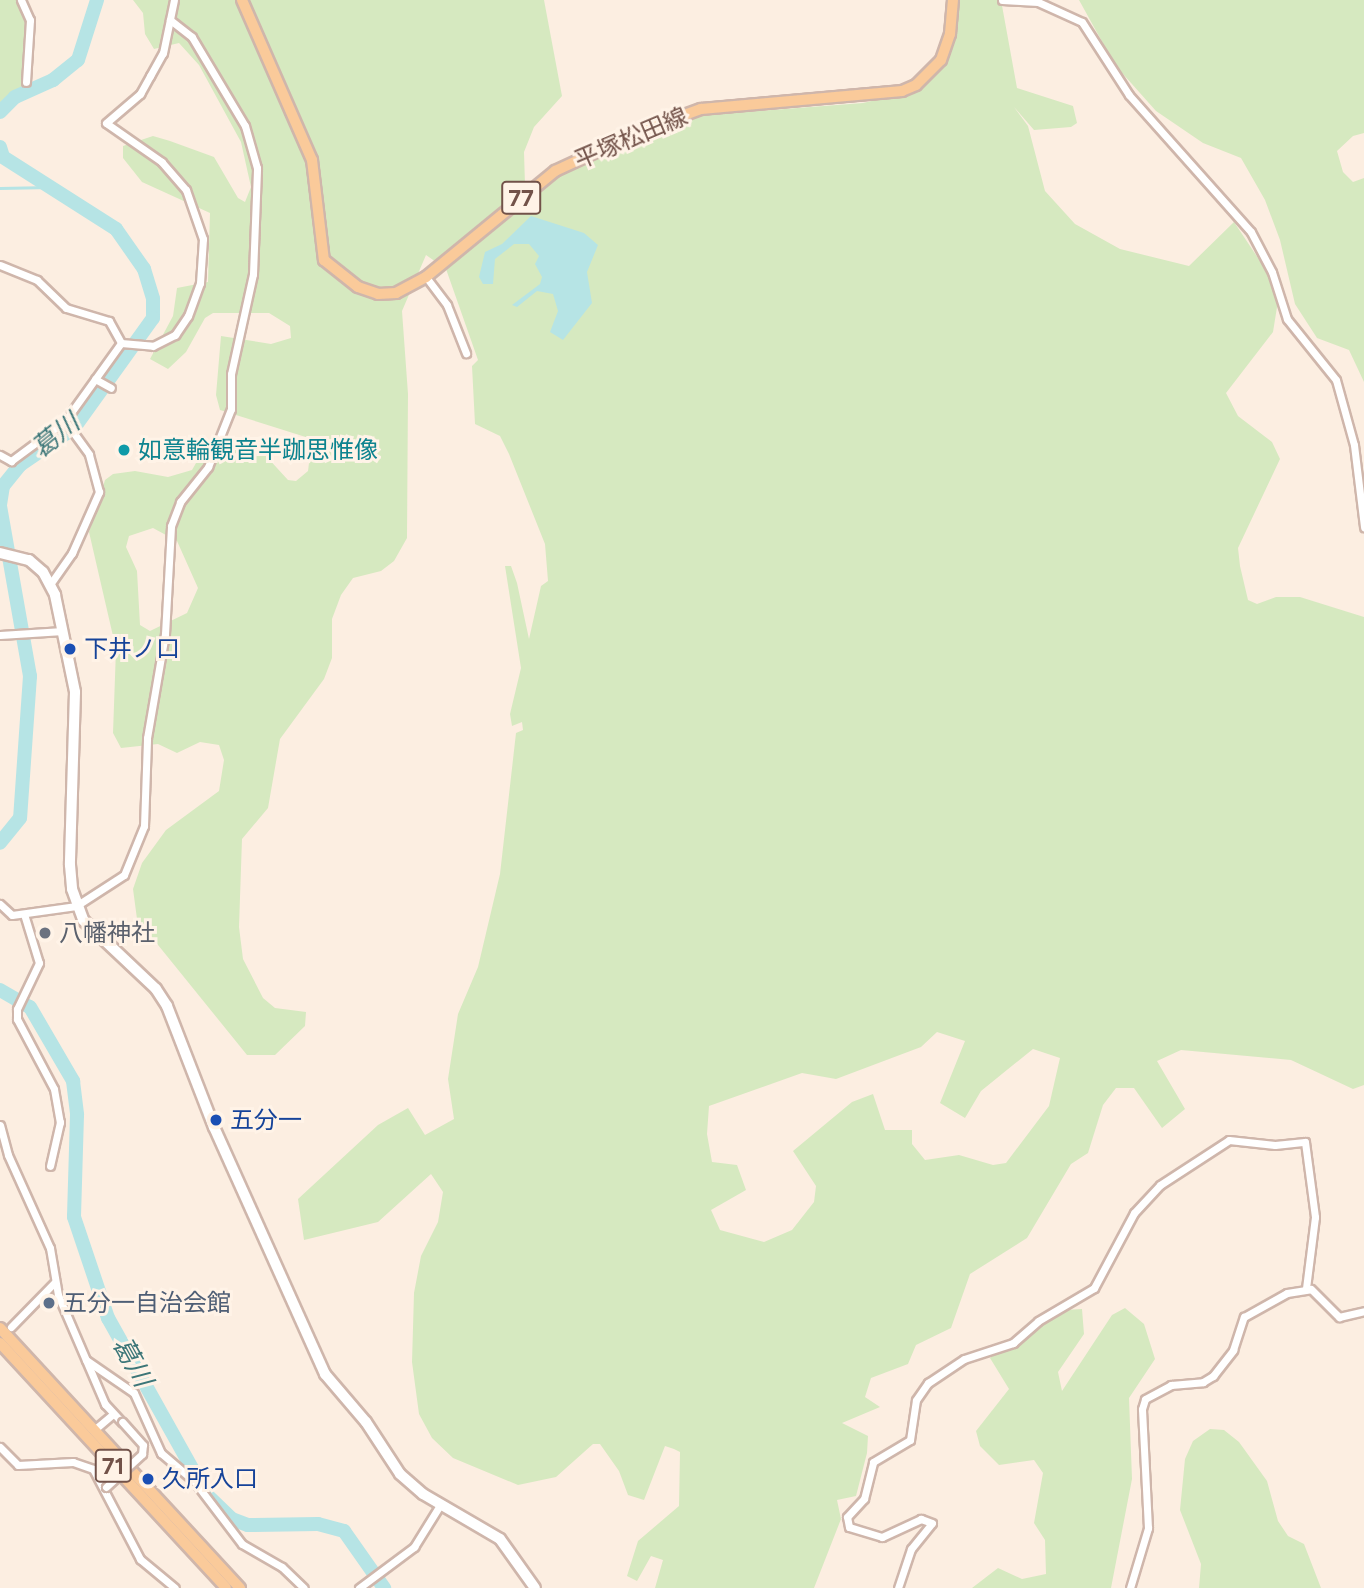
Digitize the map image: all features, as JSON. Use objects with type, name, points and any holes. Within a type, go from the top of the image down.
[{"type":"main road","name":"平塚松田線","points":[[242,0],[312,160],[324,260],[358,287],[378,294],[396,293],[426,277],[555,171],[646,129],[701,109],[902,91],[916,85],[941,60],[950,34],[953,0]]},
{"type":"main road","name":"71","points":[[6,1327],[94,1430],[240,1588]]},
{"type":"main road","name":"71","points":[[0,1343],[226,1588]]},
{"type":"street","points":[[21,0],[30,20],[26,82]]},
{"type":"street","points":[[124,344],[142,346],[167,341],[188,316],[200,283],[202,239],[195,206],[174,173],[106,123],[140,94],[163,53],[174,0]]},
{"type":"street","points":[[1002,0],[1038,2],[1082,22],[1129,96],[1251,232],[1272,272],[1287,319],[1336,380],[1354,445],[1364,527]]},
{"type":"street","points":[[0,904],[12,915],[76,906],[124,876],[144,826],[147,738],[166,626],[171,526],[180,502],[208,467],[228,422],[231,373],[253,274],[259,201],[253,148],[245,126],[192,37],[170,20]]},
{"type":"street","points":[[0,265],[37,280],[66,308],[104,318],[117,330],[124,344]]},
{"type":"street","points":[[426,277],[447,305],[466,353]]},
{"type":"street","points":[[0,456],[11,461],[66,423],[95,379],[124,344]]},
{"type":"street","points":[[95,379],[111,388]]},
{"type":"street","points":[[51,583],[72,553],[99,492],[89,454],[66,423]]},
{"type":"street","points":[[2,553],[20,556],[51,583],[63,631],[76,711],[70,865],[76,906],[93,933],[156,989],[167,1006],[214,1127],[325,1374],[372,1429],[400,1474],[440,1505],[500,1539],[535,1588]]},
{"type":"street","points":[[0,635],[18,631],[63,631]]},
{"type":"street","points":[[24,914],[39,962],[18,1006],[17,1019],[54,1088],[60,1122],[50,1166]]},
{"type":"street","points":[[0,1125],[8,1155],[50,1248],[54,1283],[86,1359],[113,1414],[142,1445],[142,1454],[105,1488]]},
{"type":"street","points":[[898,1588],[911,1549],[932,1523],[920,1519],[882,1537],[849,1527],[847,1517],[864,1499],[873,1462],[910,1440],[916,1400],[928,1383],[964,1359],[1013,1343],[1043,1318],[1094,1287],[1134,1213],[1160,1185],[1229,1140],[1275,1145],[1305,1142],[1315,1217],[1306,1288]]},
{"type":"street","points":[[6,1327],[54,1283]]},
{"type":"street","points":[[1306,1288],[1322,1297],[1339,1317],[1364,1311]]},
{"type":"street","points":[[1130,1588],[1148,1528],[1142,1409],[1145,1399],[1171,1385],[1208,1380],[1233,1350],[1238,1327],[1248,1313],[1306,1288]]},
{"type":"street","points":[[86,1359],[134,1393],[160,1453],[194,1481],[242,1544],[282,1567],[304,1588]]},
{"type":"street","points":[[94,1430],[113,1414]]},
{"type":"street","points":[[0,1447],[18,1465],[30,1467],[85,1463],[105,1488],[140,1559],[175,1588]]},
{"type":"street","points":[[359,1588],[414,1547],[440,1505]]},
{"type":"green space","points":[[0,0],[18,0],[27,18],[29,51],[22,67],[23,85],[0,105]]},
{"type":"green space","points":[[133,0],[544,0],[562,96],[534,127],[524,152],[525,185],[544,182],[664,125],[705,115],[863,103],[918,90],[949,58],[956,0],[1001,0],[1017,88],[1073,106],[1077,123],[1071,127],[1034,130],[1014,107],[1028,126],[1045,191],[1075,224],[1120,249],[1189,266],[1234,222],[1266,270],[1278,301],[1273,332],[1226,393],[1238,416],[1272,442],[1280,459],[1238,548],[1240,566],[1248,600],[1257,604],[1276,597],[1300,597],[1364,617],[1364,1085],[1353,1089],[1291,1060],[1181,1050],[1157,1061],[1185,1109],[1162,1128],[1134,1088],[1116,1088],[1103,1105],[1088,1153],[1071,1164],[1027,1238],[970,1274],[951,1328],[916,1345],[908,1364],[871,1378],[865,1397],[880,1407],[842,1423],[868,1436],[867,1453],[856,1496],[837,1500],[841,1519],[814,1588],[655,1588],[663,1560],[651,1556],[637,1581],[627,1576],[638,1541],[679,1506],[680,1452],[674,1449],[665,1446],[644,1500],[628,1495],[619,1471],[600,1444],[593,1444],[556,1477],[518,1485],[453,1458],[432,1438],[419,1414],[412,1362],[414,1293],[421,1256],[438,1222],[443,1192],[431,1174],[378,1222],[304,1240],[298,1199],[378,1125],[408,1108],[425,1135],[454,1119],[448,1079],[458,1014],[478,967],[500,874],[516,733],[523,730],[522,722],[512,726],[510,714],[521,668],[505,566],[511,566],[517,583],[529,639],[541,586],[548,581],[545,544],[509,454],[500,436],[475,424],[472,366],[478,360],[446,269],[426,255],[402,311],[408,394],[407,538],[394,561],[381,571],[353,578],[341,595],[332,619],[332,658],[324,679],[280,739],[268,808],[242,839],[239,927],[243,959],[263,998],[275,1008],[306,1012],[305,1026],[275,1055],[247,1055],[137,919],[133,889],[142,863],[166,830],[219,791],[224,760],[219,745],[200,742],[177,753],[158,744],[121,748],[113,733],[116,649],[89,532],[105,480],[113,474],[135,471],[168,477],[192,470],[207,444],[266,456],[288,480],[296,481],[308,471],[312,439],[220,410],[216,395],[221,336],[271,344],[291,338],[290,326],[269,313],[213,313],[205,318],[186,352],[168,369],[150,359],[173,316],[177,288],[208,282],[210,213],[142,182],[123,158],[123,146],[153,136],[170,141],[214,157],[238,198],[245,202],[251,187],[241,142],[199,65],[179,43],[154,49],[145,34],[143,13]],"holes":[[[153,528],[177,541],[198,588],[187,613],[150,631],[140,625],[137,571],[126,547],[129,536]],[[937,1032],[965,1041],[940,1103],[965,1118],[981,1091],[1033,1049],[1060,1058],[1049,1106],[1006,1163],[993,1165],[959,1155],[925,1160],[912,1144],[912,1130],[885,1130],[873,1094],[852,1102],[793,1151],[816,1186],[814,1202],[792,1230],[764,1242],[720,1230],[711,1210],[746,1190],[737,1165],[712,1162],[707,1134],[709,1106],[802,1073],[836,1079],[921,1047]]]},
{"type":"green space","points":[[1079,0],[1364,0],[1364,133],[1353,136],[1337,151],[1343,172],[1353,182],[1364,178],[1364,382],[1349,350],[1317,338],[1295,304],[1280,240],[1265,200],[1241,158],[1203,143],[1156,111],[1115,65]]},
{"type":"green space","points":[[1125,1308],[1144,1324],[1155,1359],[1129,1398],[1132,1479],[1111,1588],[972,1588],[998,1568],[1022,1579],[1046,1574],[1045,1540],[1034,1523],[1043,1473],[1034,1460],[999,1465],[980,1446],[976,1431],[1009,1389],[990,1358],[1049,1311],[1082,1309],[1084,1334],[1058,1372],[1062,1391],[1112,1315]]},
{"type":"green space","points":[[1210,1429],[1224,1430],[1239,1442],[1267,1481],[1278,1521],[1288,1536],[1304,1544],[1321,1588],[1199,1588],[1201,1564],[1180,1510],[1185,1459],[1193,1441]]},
{"type":"water","points":[[531,216],[584,233],[598,245],[587,272],[592,303],[563,340],[550,332],[558,311],[553,294],[537,291],[517,307],[512,305],[540,284],[542,277],[535,264],[539,256],[529,244],[514,244],[495,259],[493,284],[483,284],[479,277],[485,252],[502,244]]},
{"type":"waterway","name":"葛川","points":[[0,112],[15,97],[53,80],[78,60],[97,0]]},
{"type":"waterway","name":"葛川","points":[[0,147],[3,157],[116,229],[144,269],[153,299],[153,318],[74,428],[20,465],[3,486],[0,506],[30,676],[20,818],[0,843]]},
{"type":"waterway","points":[[0,188],[50,187]]},
{"type":"waterway","name":"葛川","points":[[0,990],[30,1007],[73,1081],[77,1115],[74,1217],[108,1318],[207,1495],[232,1519],[248,1525],[318,1524],[344,1531],[384,1588]]},
{"type":"place","name":"如意輪観音半跏思惟像","points":[[124,450]]},
{"type":"place","name":"下井ノ口","points":[[70,649]]},
{"type":"place","name":"八幡神社","points":[[45,933]]},
{"type":"place","name":"五分一","points":[[216,1120]]},
{"type":"place","name":"五分一自治会館","points":[[49,1303]]},
{"type":"place","name":"久所入口","points":[[148,1479]]}]
